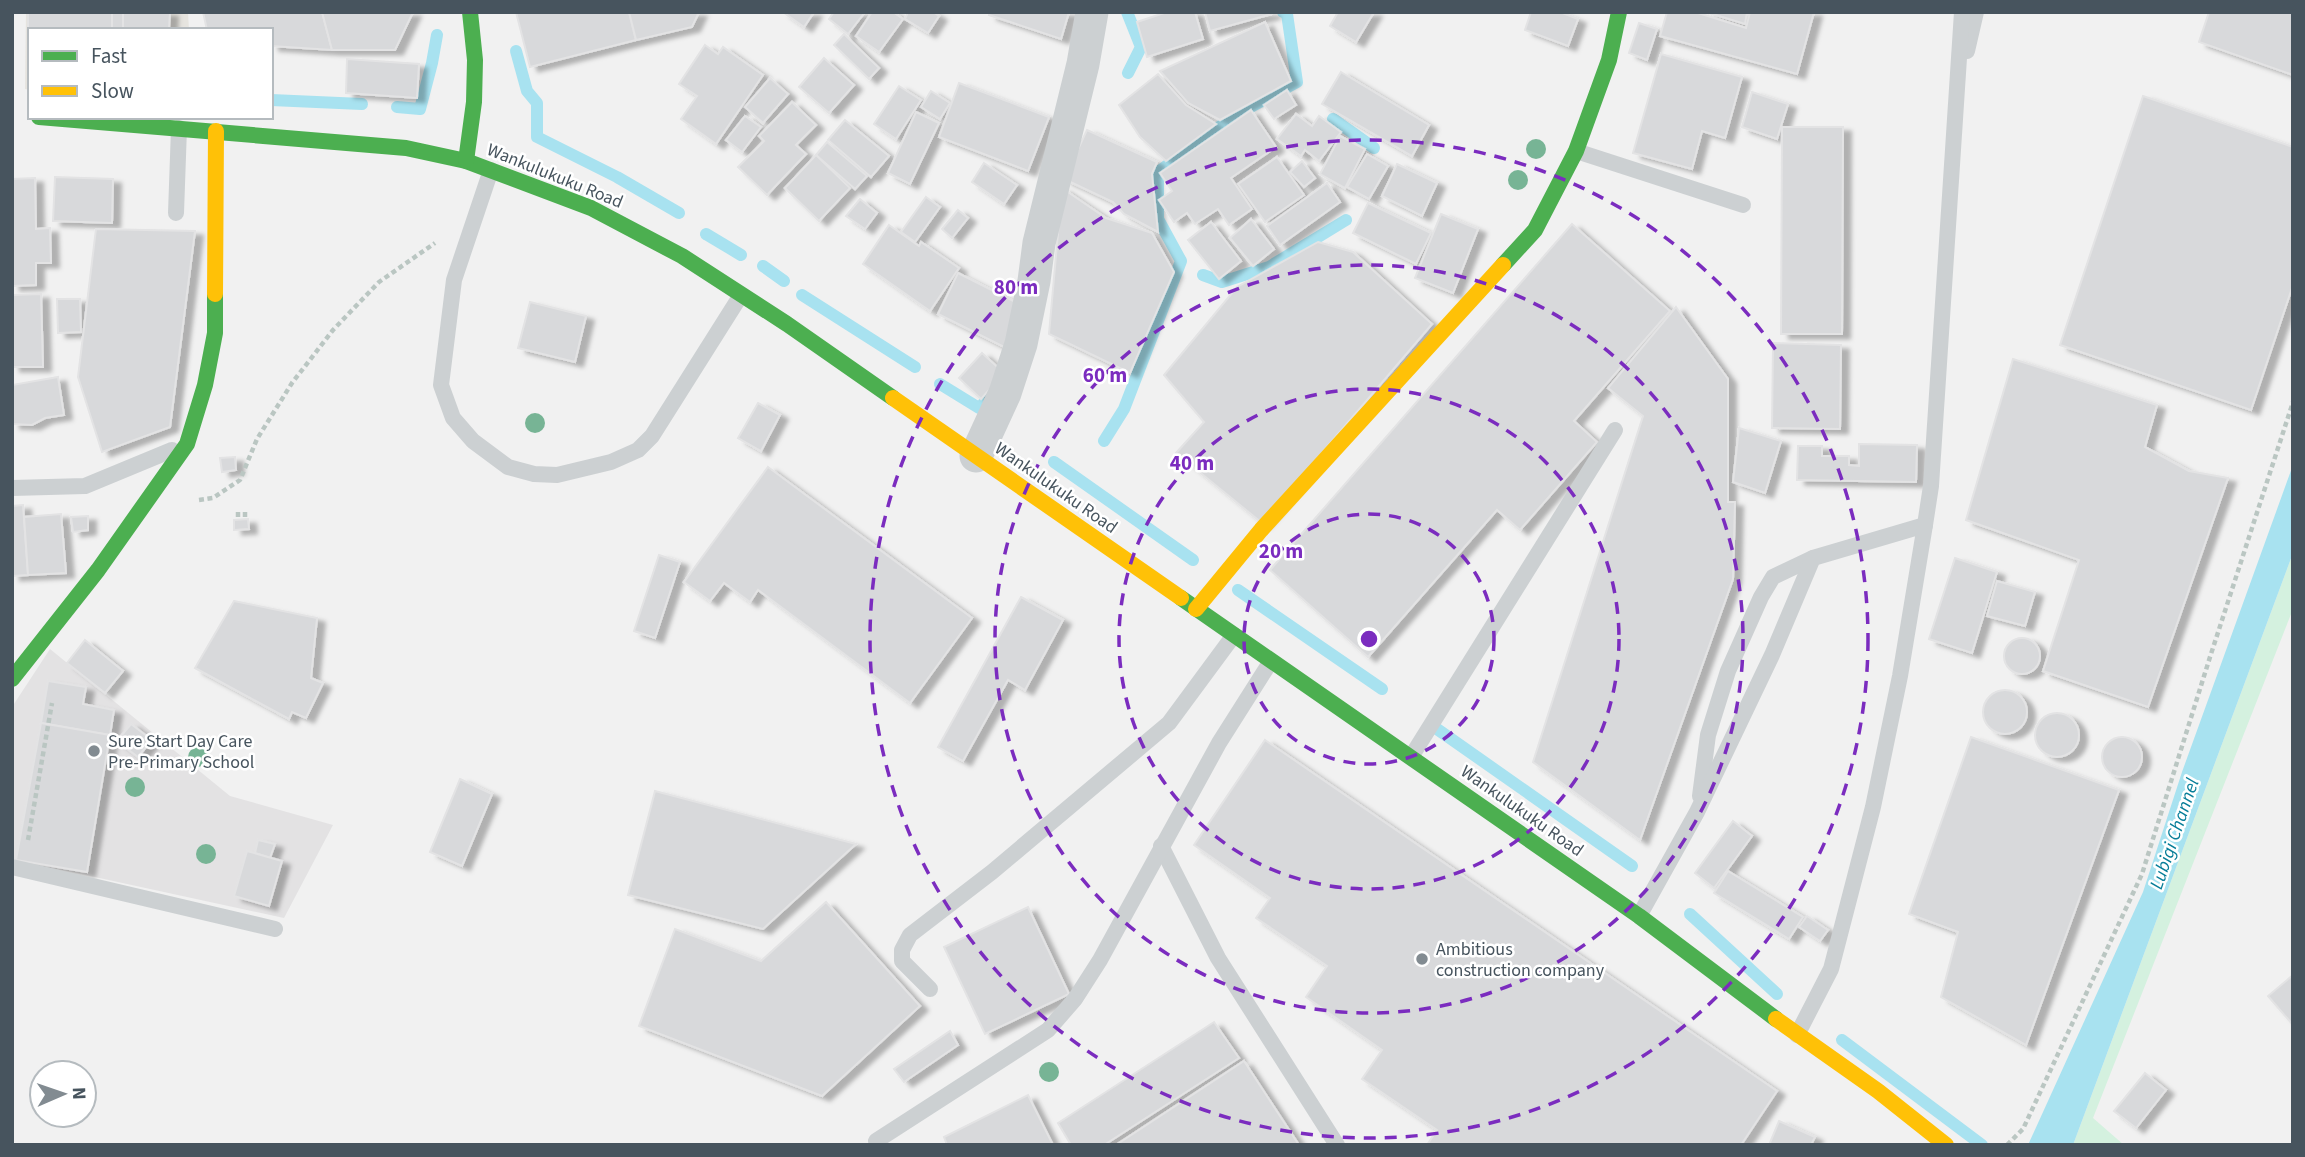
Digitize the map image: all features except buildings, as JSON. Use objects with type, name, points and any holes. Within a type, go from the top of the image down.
[{"type":"main road","points":[[466,161],[474,102],[475,60],[470,12]]},
{"type":"main road","points":[[1196,608],[1261,530],[1535,230],[1576,151],[1609,60],[1619,12]]},
{"type":"main road","name":"Wankulukuku Road","points":[[64,119],[406,148],[466,161],[591,208],[682,256],[742,293],[1639,916],[1797,1035],[1878,1091],[1947,1145]]},
{"type":"main road","points":[[12,680],[98,570],[187,444],[205,385],[215,333],[216,131]]},
{"type":"street","points":[[976,456],[1005,393],[1021,344],[1039,243],[1083,64],[1092,12]]},
{"type":"lane","points":[[1797,1035],[1831,969],[1873,807],[1900,676],[1925,525],[1932,472],[1962,12]]},
{"type":"lane","points":[[1956,95],[1976,12]]},
{"type":"lane","points":[[176,212],[179,128]]},
{"type":"lane","points":[[1576,151],[1743,205]]},
{"type":"lane","points":[[491,170],[454,280],[441,385],[453,418],[473,441],[508,467],[534,474],[557,475],[611,462],[638,450],[652,436],[742,293]]},
{"type":"lane","points":[[1411,757],[1615,430]]},
{"type":"lane","points":[[12,488],[85,486],[187,444]]},
{"type":"lane","points":[[1697,812],[1708,735],[1728,671],[1773,577],[1813,558],[1925,525]]},
{"type":"lane","points":[[1639,916],[1697,812],[1772,655],[1813,558]]},
{"type":"lane","points":[[930,989],[902,961],[902,950],[910,935],[992,872],[1169,723],[1234,635]]},
{"type":"lane","points":[[876,1141],[1048,1030],[1075,999],[1100,960],[1219,743],[1272,662]]},
{"type":"lane","points":[[1161,846],[1218,958],[1337,1145]]},
{"type":"lane","points":[[12,867],[275,929]]},
{"type":"path","points":[[190,502],[213,498],[240,480],[257,439],[292,383],[333,330],[379,282],[478,211]]},
{"type":"path","points":[[2007,1145],[2023,1129],[2142,874],[2293,402]]},
{"type":"path","points":[[238,512],[238,520]]},
{"type":"path","points":[[245,512],[245,519]]},
{"type":"path","points":[[27,842],[37,806],[50,732],[52,703]]},
{"type":"shaded area","points":[[26,12],[188,12],[189,28],[28,28],[28,90],[25,89]]},
{"type":"shaded area","name":"Sure Start Day Care Pre-Primary School","points":[[50,649],[230,796],[333,825],[284,918],[12,859],[12,707]]},
{"type":"green space","points":[[2293,553],[2293,609],[2093,1118],[2124,1145],[2073,1145]]},
{"type":"water","name":"Lubigi Channel","points":[[2293,465],[2293,553],[2073,1145],[2028,1145],[2143,892],[2182,772]]},
{"type":"waterway","points":[[1127,12],[1141,47],[1128,73]]},
{"type":"waterway","points":[[1104,441],[1124,409],[1181,261],[1158,219],[1158,172],[1234,116],[1297,82],[1287,14],[1283,12]]},
{"type":"waterway","points":[[397,107],[420,109],[437,35]]},
{"type":"waterway","points":[[516,51],[527,91],[537,103],[537,137],[617,177],[679,213]]},
{"type":"waterway","points":[[273,100],[362,104]]},
{"type":"waterway","points":[[1333,119],[1374,148]]},
{"type":"waterway","points":[[1203,275],[1222,282],[1269,267],[1346,220]]},
{"type":"waterway","points":[[706,234],[741,255]]},
{"type":"waterway","points":[[763,266],[784,281]]},
{"type":"waterway","points":[[802,295],[915,367]]},
{"type":"waterway","points":[[940,384],[979,408],[992,395]]},
{"type":"waterway","points":[[1054,462],[1193,560]]},
{"type":"waterway","points":[[1238,590],[1382,689]]},
{"type":"waterway","points":[[1437,729],[1632,866]]},
{"type":"waterway","points":[[1690,914],[1777,994]]},
{"type":"waterway","points":[[1842,1040],[1982,1145]]},
{"type":"traffic: fast","points":[[466,161],[474,102],[475,60],[470,12]]},
{"type":"traffic: fast","points":[[1503,265],[1535,230],[1576,151],[1609,60],[1619,12]]},
{"type":"traffic: fast","points":[[63,119],[406,148],[466,161],[591,208],[682,256],[787,324],[893,398]]},
{"type":"traffic: fast","points":[[12,679],[98,570],[187,444],[205,385],[215,333],[215,294]]},
{"type":"traffic: fast","points":[[1181,598],[1639,916],[1776,1019]]},
{"type":"traffic: slow","points":[[215,294],[216,131]]},
{"type":"traffic: slow","points":[[1196,609],[1261,530],[1503,265]]},
{"type":"traffic: slow","points":[[893,398],[1181,598]]},
{"type":"traffic: slow","points":[[1776,1019],[1878,1091],[1946,1145]]},
{"type":"place","name":"Sure Start Day Care Pre-Primary School","points":[[94,751]]},
{"type":"place","name":"Ambitious construction company","points":[[1422,959]]}]
